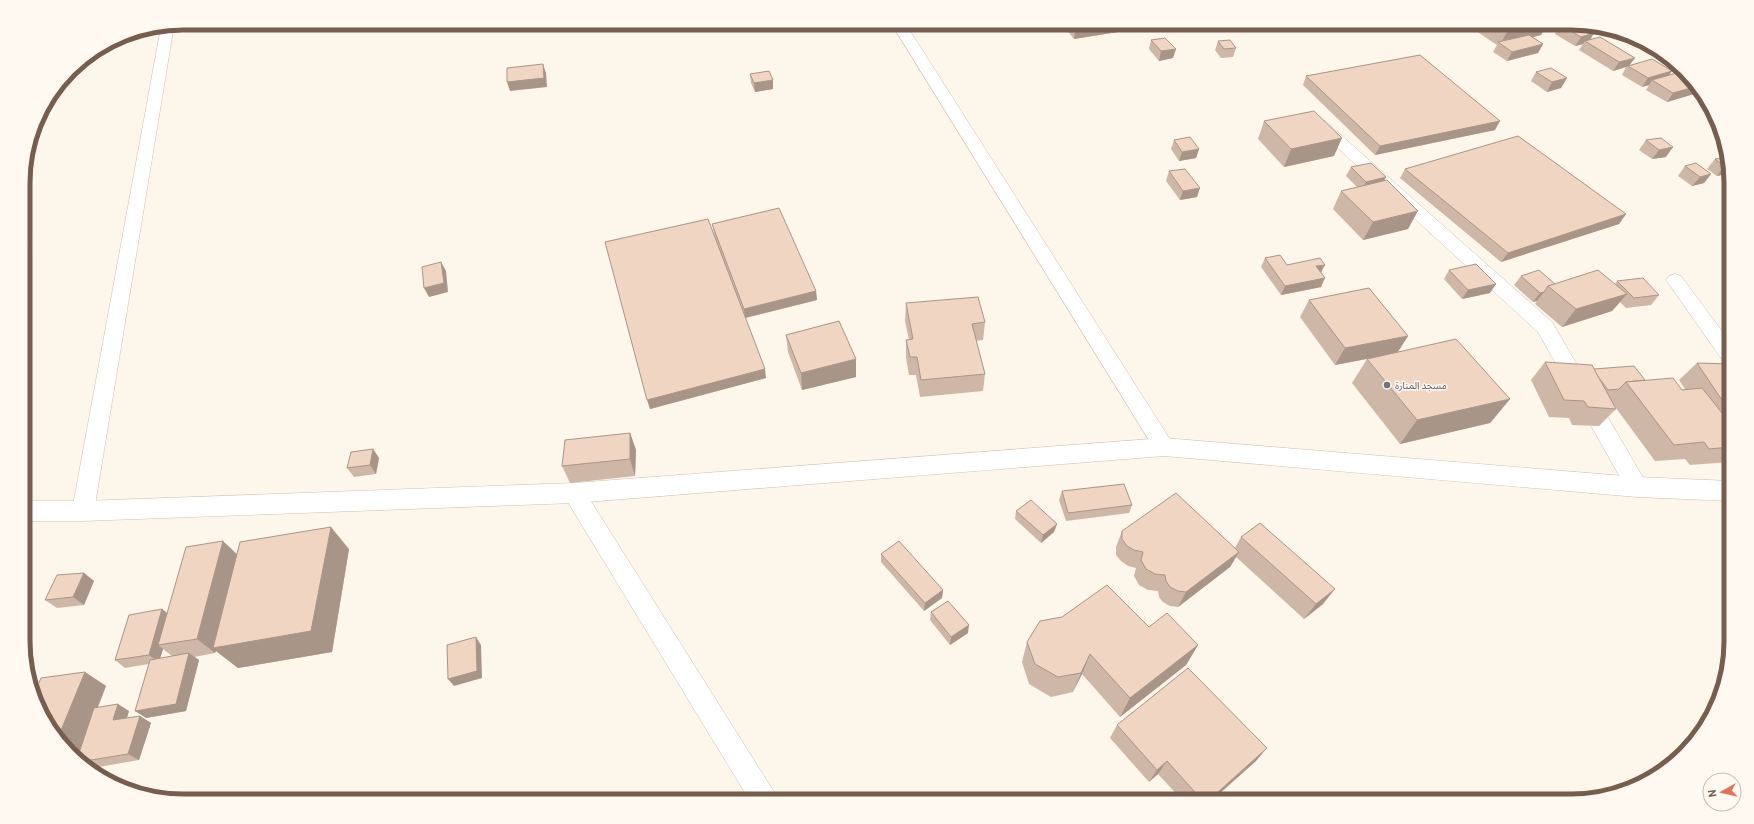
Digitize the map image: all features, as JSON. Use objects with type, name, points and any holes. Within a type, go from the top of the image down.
[{"type":"street","points":[[30,511],[83,511],[574,493],[1164,447],[1637,487],[1724,491]]},
{"type":"lane","points":[[902,30],[1164,447]]},
{"type":"lane","points":[[83,511],[167,31]]},
{"type":"lane","points":[[1316,120],[1545,327],[1637,487]]},
{"type":"lane","points":[[1675,280],[1724,348]]},
{"type":"lane","points":[[574,493],[761,794]]},
{"type":"building","points":[[1569,30],[1590,31],[1594,33],[1581,37]]},
{"type":"building","points":[[1529,35],[1543,44],[1512,52],[1498,42]]},
{"type":"building","points":[[1600,37],[1635,58],[1619,62],[1585,41]]},
{"type":"building","points":[[1165,38],[1176,49],[1161,51],[1151,40]]},
{"type":"building","points":[[1230,40],[1236,48],[1224,49],[1218,41]]},
{"type":"building","points":[[1420,55],[1500,121],[1380,146],[1306,76]]},
{"type":"building","points":[[1652,59],[1672,71],[1648,78],[1628,66]]},
{"type":"building","points":[[543,64],[544,78],[507,82],[507,68]]},
{"type":"building","points":[[1551,68],[1567,78],[1552,82],[1536,72]]},
{"type":"building","points":[[769,71],[773,80],[754,83],[750,74]]},
{"type":"building","points":[[1677,73],[1691,88],[1673,93],[1652,80]]},
{"type":"building","points":[[1314,111],[1342,138],[1291,149],[1264,121]]},
{"type":"building","points":[[1518,136],[1626,214],[1508,253],[1405,169]]},
{"type":"building","points":[[1190,137],[1199,149],[1182,152],[1174,140]]},
{"type":"building","points":[[1661,138],[1673,147],[1659,150],[1646,140]]},
{"type":"building","points":[[1722,158],[1723,165],[1715,159]]},
{"type":"building","points":[[1371,163],[1386,177],[1366,182],[1351,167]]},
{"type":"building","points":[[1696,163],[1711,174],[1700,177],[1685,166]]},
{"type":"building","points":[[1185,169],[1200,188],[1183,191],[1169,171]]},
{"type":"building","points":[[1387,180],[1418,211],[1373,222],[1341,191]]},
{"type":"building","points":[[779,208],[816,291],[744,309],[712,224]]},
{"type":"building","points":[[708,219],[765,369],[647,400],[605,242]]},
{"type":"building","points":[[1280,255],[1287,265],[1320,258],[1325,265],[1316,266],[1325,278],[1285,286],[1265,258]]},
{"type":"building","points":[[441,262],[444,283],[424,288],[422,267]]},
{"type":"building","points":[[1476,264],[1496,284],[1468,290],[1449,270]]},
{"type":"building","points":[[1539,270],[1555,284],[1548,286],[1544,292],[1540,293],[1521,276]]},
{"type":"building","points":[[1598,270],[1627,294],[1576,309],[1548,286]]},
{"type":"building","points":[[1643,278],[1659,295],[1634,298],[1617,281]]},
{"type":"building","points":[[1369,288],[1408,336],[1345,348],[1309,300]]},
{"type":"building","points":[[978,297],[985,322],[972,324],[985,374],[921,380],[917,357],[910,357],[906,340],[913,339],[906,303]]},
{"type":"building","points":[[839,321],[856,359],[801,373],[786,335]]},
{"type":"building","points":[[1456,339],[1510,399],[1417,420],[1367,359]]},
{"type":"building","points":[[1545,362],[1592,365],[1616,409],[1588,407],[1584,401],[1564,400]]},
{"type":"building","points":[[1697,363],[1724,364],[1724,403]]},
{"type":"building","points":[[1634,366],[1645,380],[1626,382],[1619,389],[1608,390],[1594,369]]},
{"type":"building","points":[[1673,378],[1682,390],[1702,388],[1724,416],[1724,448],[1709,449],[1704,442],[1674,445],[1626,382]]},
{"type":"building","points":[[630,433],[630,459],[562,466],[565,440]]},
{"type":"building","points":[[373,449],[370,465],[347,468],[351,452]]},
{"type":"building","points":[[1124,484],[1132,505],[1068,513],[1062,491]]},
{"type":"building","points":[[1176,493],[1239,552],[1186,592],[1178,591],[1170,587],[1166,581],[1165,575],[1155,574],[1146,569],[1141,560],[1143,552],[1134,550],[1127,546],[1122,539],[1122,531]]},
{"type":"building","points":[[1031,500],[1057,524],[1043,535],[1016,511]]},
{"type":"building","points":[[1260,523],[1335,589],[1316,604],[1241,537]]},
{"type":"building","points":[[331,527],[311,631],[213,648],[240,542]]},
{"type":"building","points":[[223,541],[197,639],[158,645],[186,547]]},
{"type":"building","points":[[899,541],[943,590],[925,603],[881,554]]},
{"type":"building","points":[[84,573],[73,597],[45,600],[57,575]]},
{"type":"building","points":[[1107,585],[1149,627],[1167,613],[1198,645],[1130,698],[1090,654],[1081,673],[1058,677],[1035,664],[1027,642],[1040,621],[1062,617]]},
{"type":"building","points":[[948,601],[969,625],[951,637],[931,612]]},
{"type":"building","points":[[162,609],[149,655],[115,660],[129,615]]},
{"type":"building","points":[[476,637],[477,671],[448,679],[447,645]]},
{"type":"building","points":[[189,653],[176,704],[135,711],[150,660]]},
{"type":"building","points":[[1188,668],[1267,748],[1216,794],[1197,794],[1167,761],[1157,770],[1117,725]]},
{"type":"building","points":[[85,672],[60,732],[50,718],[38,690],[37,687],[41,678]]},
{"type":"building","points":[[118,704],[113,720],[140,716],[128,754],[88,761],[79,753],[94,708]]},
{"type":"place","name":"مسجد المنارة","points":[[1387,385]]}]
